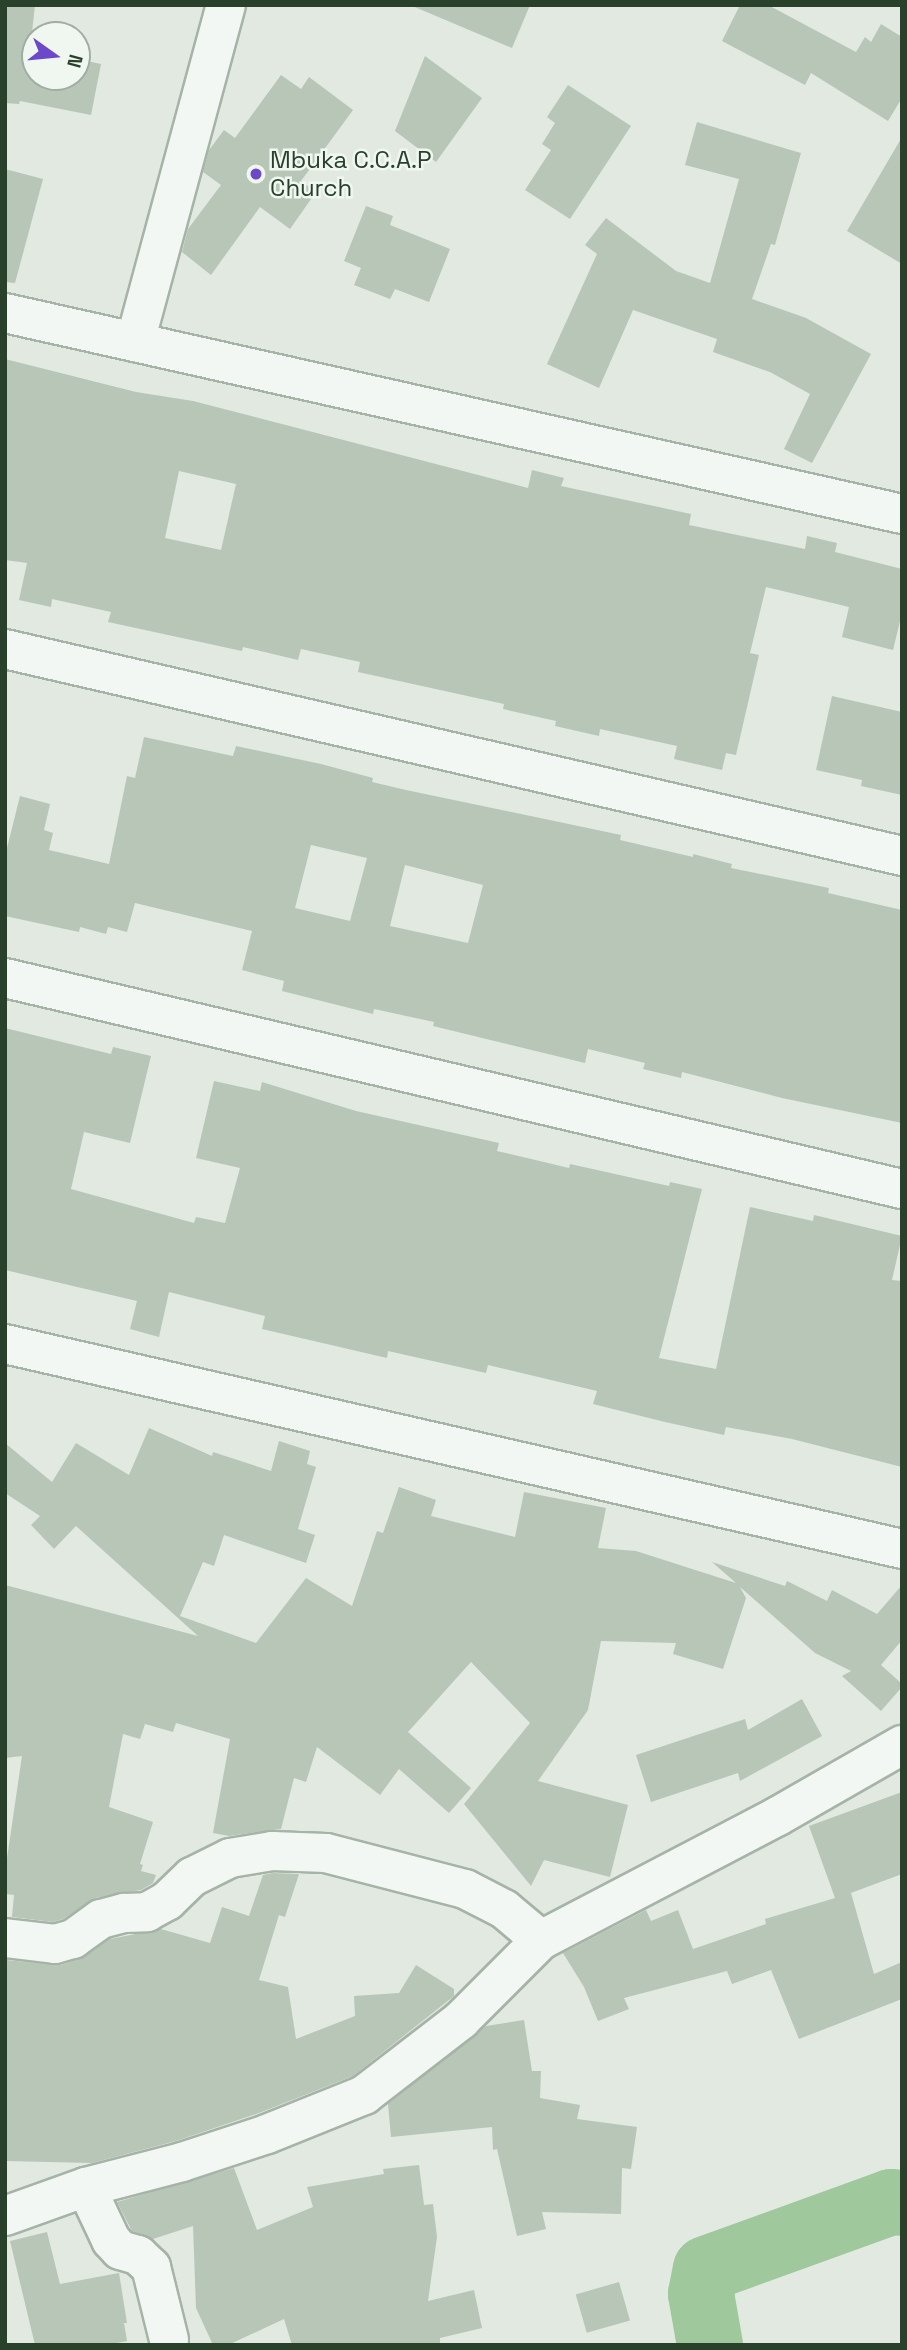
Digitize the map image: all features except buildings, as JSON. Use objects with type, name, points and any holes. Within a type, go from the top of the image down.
[{"type":"street","points":[[135,342],[226,5]]},
{"type":"street","points":[[5,313],[902,514]]},
{"type":"street","points":[[5,649],[571,777],[902,856]]},
{"type":"street","points":[[5,978],[902,1189]]},
{"type":"street","points":[[5,1344],[902,1549]]},
{"type":"street","points":[[5,2216],[86,2187],[182,2162],[267,2134],[364,2095],[461,2020],[541,1940],[778,1816],[902,1745]]},
{"type":"street","points":[[5,1938],[55,1944],[73,1939],[101,1919],[124,1913],[147,1912],[167,1901],[192,1877],[230,1858],[272,1851],[326,1853],[465,1889],[504,1909],[541,1940]]},
{"type":"street","points":[[86,2187],[111,2239],[120,2250],[138,2255],[151,2267],[169,2340]]},
{"type":"waterway","points":[[710,2345],[701,2294],[706,2269],[891,2202],[902,2203]]},
{"type":"place","name":"Mbuka C.C.A.P Church","points":[[256,174]]}]
